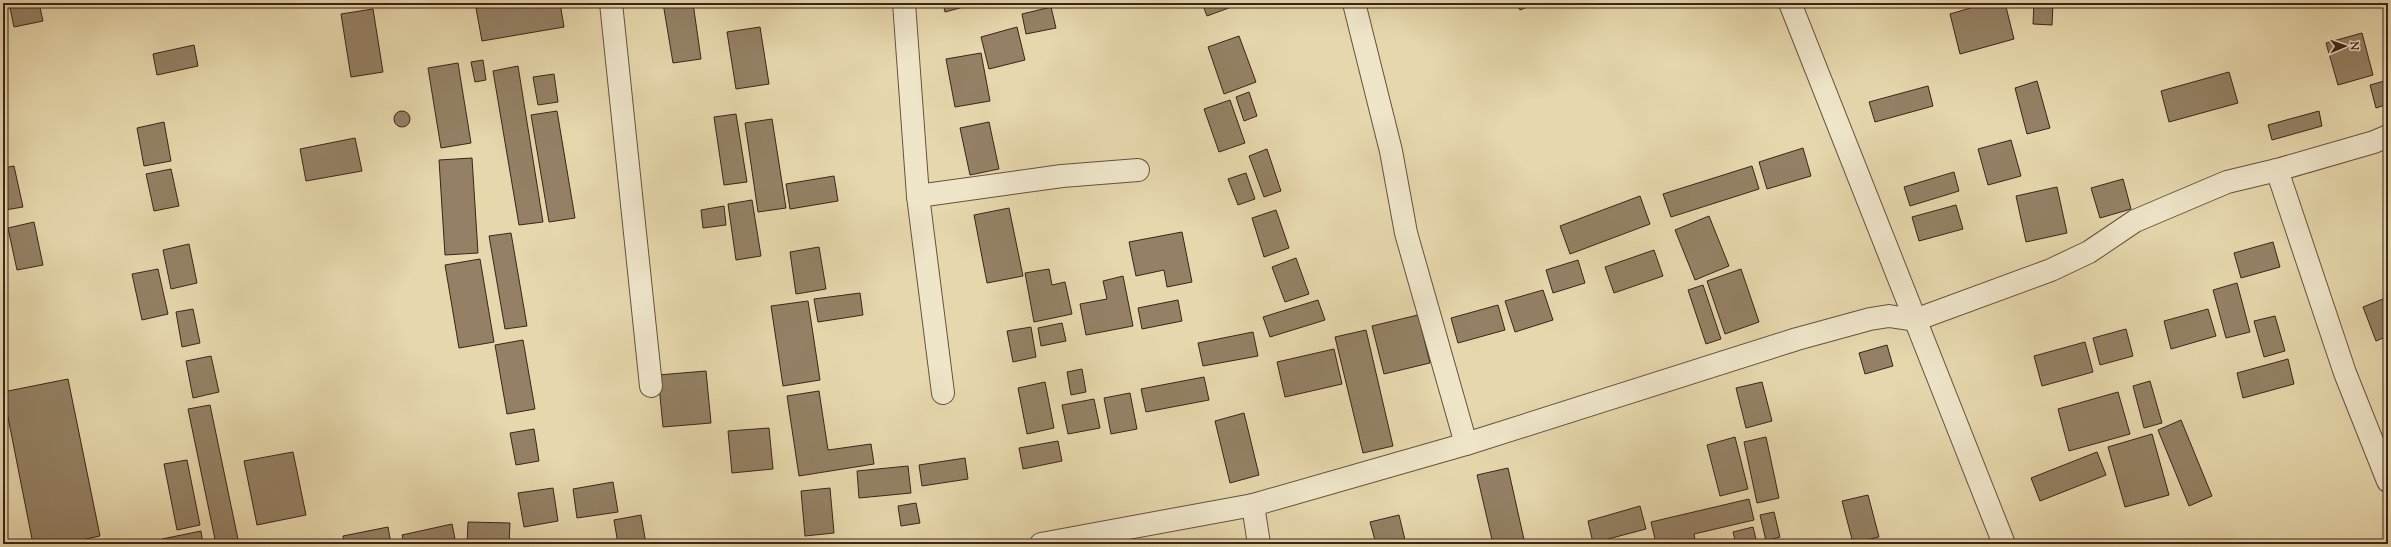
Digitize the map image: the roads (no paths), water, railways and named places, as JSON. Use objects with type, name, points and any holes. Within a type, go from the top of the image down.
[{"type":"street","points":[[611,3],[651,386]]},
{"type":"street","points":[[904,3],[918,196],[943,393]]},
{"type":"street","points":[[1354,3],[1391,151],[1406,232],[1466,444]]},
{"type":"street","points":[[1790,3],[2004,544]]},
{"type":"street","points":[[1041,544],[1253,506],[1466,444],[1797,339],[1882,317],[1915,320],[2051,270],[2089,252],[2135,221],[2227,182],[2277,170],[2374,142],[2388,136]]},
{"type":"street","points":[[918,196],[1062,176],[1138,170]]},
{"type":"street","points":[[2277,170],[2345,373],[2388,481]]},
{"type":"street","points":[[1253,506],[1260,544]]}]
